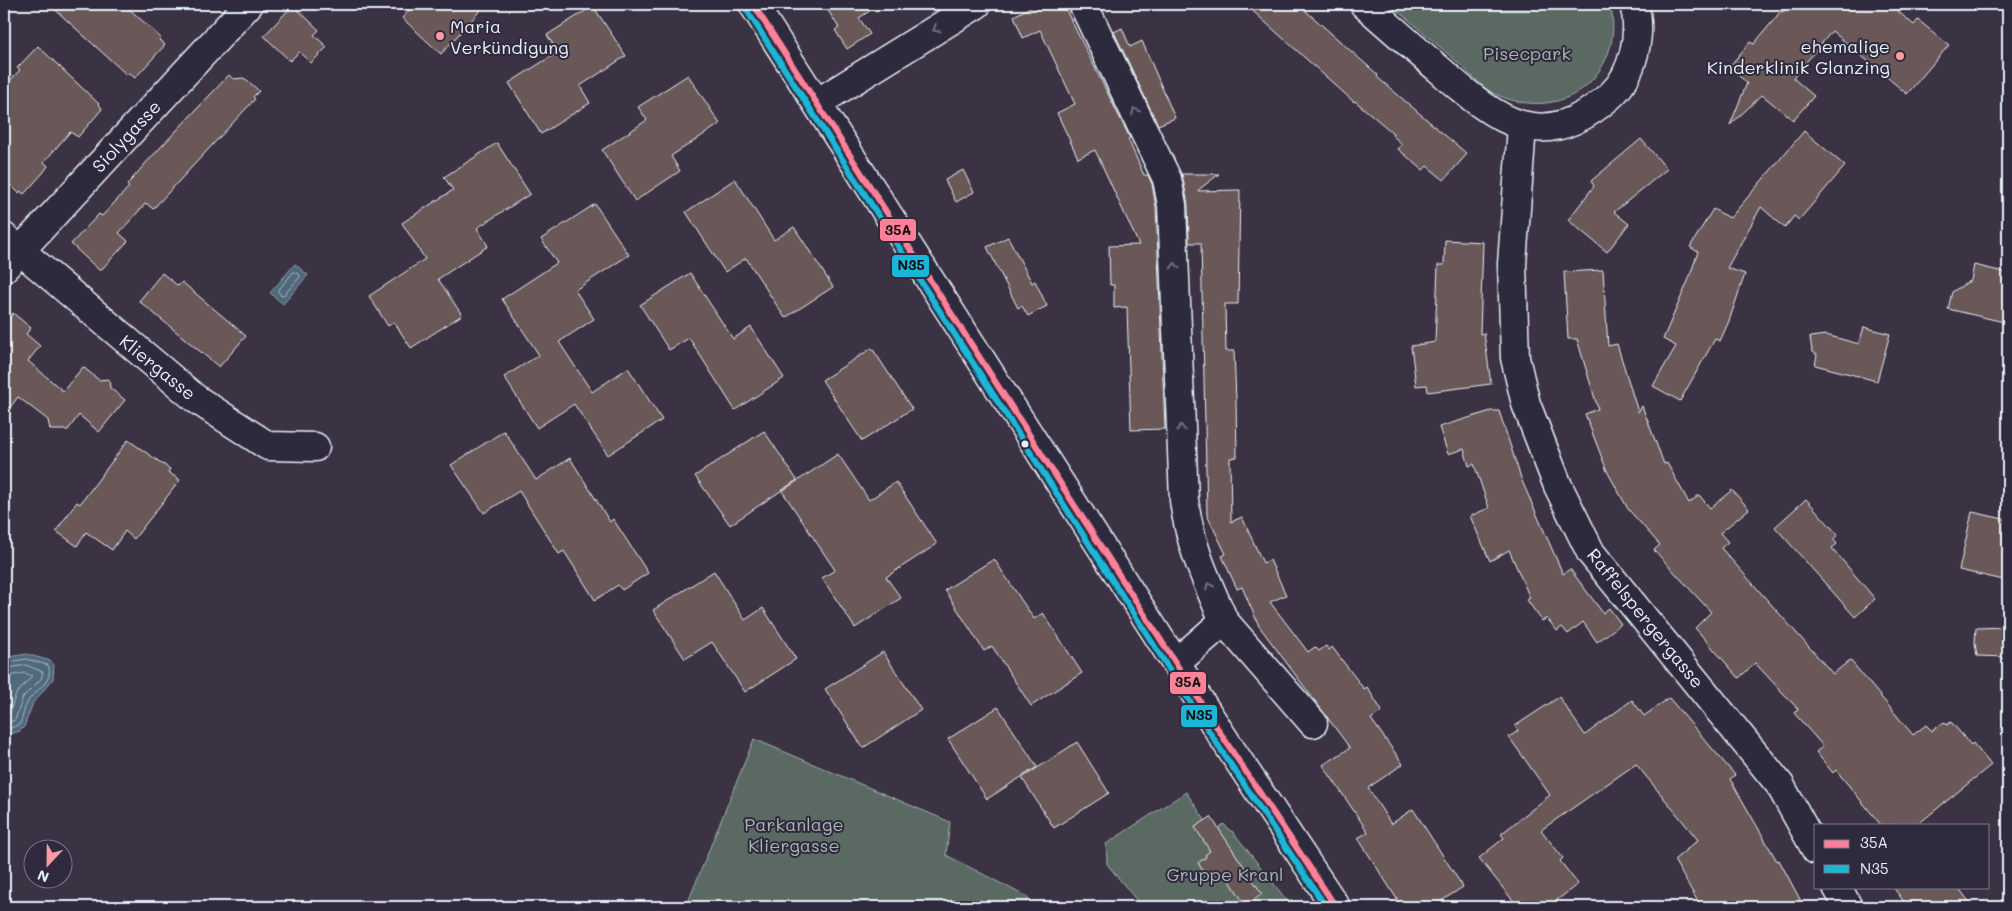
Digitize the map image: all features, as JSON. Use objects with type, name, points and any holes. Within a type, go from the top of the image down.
[{"type":"street","name":"Siolygasse","points":[[9,252],[249,4]]},
{"type":"street","points":[[753,4],[1176,663],[1336,907]]},
{"type":"street","points":[[817,103],[977,4]]},
{"type":"street","points":[[1083,4],[1167,179],[1172,205],[1184,500],[1188,528],[1195,554],[1224,621],[1312,724]]},
{"type":"street","points":[[1364,4],[1476,103],[1500,118],[1522,126],[1541,128],[1580,119],[1615,91],[1633,58],[1637,16],[1634,4]]},
{"type":"street","name":"Raffelspergergasse","points":[[1522,126],[1512,264],[1515,358],[1526,404],[1558,486],[1591,553],[1780,785],[1814,846]]},
{"type":"street","name":"Kliergasse","points":[[9,252],[204,404],[268,446],[315,447]]},
{"type":"street","points":[[1176,663],[1224,621]]},
{"type":"street","points":[[1838,888],[1848,907]]},
{"type":"green space","name":"Pisecpark","points":[[1390,4],[1610,4],[1613,25],[1611,45],[1598,73],[1581,90],[1570,97],[1545,103],[1518,102],[1485,88]]},
{"type":"green space","name":"Parkanlage Kliergasse","points":[[754,739],[950,822],[946,855],[1029,898],[1024,907],[686,907]]},
{"type":"green space","name":"Gruppe Kranl","points":[[1186,792],[1209,826],[1217,829],[1224,824],[1233,832],[1292,907],[1142,907],[1107,864],[1106,844]]},
{"type":"water","points":[[295,264],[308,275],[283,304],[270,293]]},
{"type":"water","points":[[26,654],[51,661],[54,664],[53,679],[33,703],[24,727],[20,731],[4,736],[4,658]]},
{"type":"building","points":[[49,4],[124,4],[161,38],[159,40],[165,45],[135,78],[129,73],[127,75]]},
{"type":"building","name":"Maria Verkündigung","points":[[415,4],[486,4],[441,54],[402,18]]},
{"type":"building","points":[[824,4],[880,4],[859,18],[870,34],[847,49],[835,30],[839,28]]},
{"type":"building","points":[[1036,4],[1063,4],[1130,138],[1128,139],[1144,175],[1148,175],[1152,184],[1156,207],[1165,429],[1131,430],[1127,307],[1114,308],[1114,285],[1110,285],[1109,246],[1139,245],[1095,150],[1078,158],[1057,113],[1075,104],[1040,30],[1023,38],[1014,16]]},
{"type":"building","points":[[1245,4],[1298,4],[1378,75],[1377,77],[1467,154],[1444,180],[1427,166],[1423,170],[1398,149],[1402,144],[1392,135],[1393,133],[1354,102]]},
{"type":"building","name":"ehemalige Kinderklinik Glanzing","points":[[1790,4],[1889,4],[1914,25],[1918,20],[1949,45],[1907,94],[1832,31],[1793,78],[1814,96],[1793,120],[1762,95],[1730,125],[1747,83],[1729,67],[1750,42],[1754,44],[1781,11],[1783,12]]},
{"type":"building","points":[[293,5],[319,30],[314,35],[327,47],[311,63],[299,52],[290,61],[264,36]]},
{"type":"building","points":[[593,6],[626,56],[580,86],[590,103],[541,134],[509,83],[558,52],[547,35]]},
{"type":"building","points":[[1122,28],[1130,47],[1142,41],[1175,118],[1158,125],[1114,32]]},
{"type":"building","points":[[38,46],[102,109],[78,137],[70,132],[44,162],[48,166],[24,194],[20,191],[19,193],[4,179],[4,87],[20,70],[17,68]]},
{"type":"building","points":[[229,75],[233,79],[243,78],[247,80],[259,91],[253,97],[255,99],[153,209],[146,203],[119,233],[128,241],[100,271],[71,244],[99,214],[102,216],[129,187],[127,185],[144,165]]},
{"type":"building","points":[[688,75],[720,124],[671,156],[680,171],[635,201],[602,150],[647,120],[638,107]]},
{"type":"building","points":[[1804,131],[1845,166],[1799,220],[1794,216],[1785,228],[1761,207],[1727,268],[1745,274],[1729,321],[1720,341],[1715,339],[1680,401],[1653,386],[1676,346],[1663,339],[1688,281],[1698,252],[1690,247],[1713,209],[1730,218]]},
{"type":"building","points":[[1641,139],[1667,169],[1614,212],[1629,224],[1607,252],[1568,220],[1594,186],[1591,181]]},
{"type":"building","points":[[497,143],[530,194],[477,228],[488,246],[438,279],[462,315],[411,348],[394,322],[388,326],[369,296],[425,259],[402,223],[453,190],[444,177]]},
{"type":"building","points":[[963,170],[974,192],[956,202],[945,180]]},
{"type":"building","points":[[1182,174],[1219,174],[1197,191],[1240,190],[1238,304],[1225,304],[1226,351],[1234,351],[1236,401],[1237,457],[1230,458],[1231,522],[1242,517],[1263,563],[1270,560],[1286,595],[1270,602],[1308,652],[1315,647],[1319,651],[1326,646],[1329,650],[1332,647],[1364,689],[1367,687],[1382,711],[1371,719],[1403,764],[1368,788],[1391,824],[1413,809],[1463,887],[1432,907],[1402,907],[1358,838],[1368,832],[1323,765],[1350,748],[1259,626],[1242,587],[1237,589],[1222,556],[1226,554],[1207,515],[1201,243],[1189,243],[1188,204]]},
{"type":"building","points":[[735,179],[774,240],[794,227],[833,287],[785,318],[746,258],[725,272],[686,212]]},
{"type":"building","points":[[595,204],[629,255],[575,290],[594,319],[559,342],[592,392],[628,368],[662,420],[608,455],[574,404],[537,428],[504,377],[539,355],[502,299],[557,263],[541,239]]},
{"type":"building","points":[[1008,237],[1032,283],[1035,281],[1047,306],[1028,316],[1022,306],[1018,308],[987,247]]},
{"type":"building","points":[[1445,240],[1483,242],[1480,334],[1484,333],[1491,384],[1428,392],[1427,385],[1416,386],[1411,346],[1435,342],[1438,265],[1444,265]]},
{"type":"building","points":[[1974,265],[2008,273],[2008,323],[1948,309],[1952,292],[1971,280]]},
{"type":"building","points":[[1603,270],[1608,346],[1617,344],[1638,412],[1642,406],[1664,464],[1667,463],[1689,503],[1699,495],[1710,508],[1732,490],[1749,509],[1720,533],[1728,542],[1721,548],[1833,674],[1850,660],[1913,735],[1926,725],[1932,731],[1944,722],[1947,725],[1951,722],[1971,745],[1973,743],[1991,765],[1918,824],[1880,824],[1836,770],[1833,773],[1816,752],[1823,746],[1794,713],[1798,709],[1755,663],[1739,678],[1695,628],[1711,612],[1654,550],[1660,545],[1628,509],[1607,471],[1585,414],[1598,409],[1577,339],[1568,339],[1564,272]]},
{"type":"building","points":[[162,273],[178,286],[182,282],[246,336],[219,367],[139,301]]},
{"type":"building","points":[[690,273],[733,339],[751,327],[784,378],[735,410],[689,338],[669,350],[640,305]]},
{"type":"building","points":[[13,313],[31,328],[26,334],[40,346],[28,361],[63,391],[83,367],[99,380],[109,379],[110,388],[125,400],[99,432],[79,415],[68,430],[50,430],[48,420],[18,397],[4,415],[4,317],[8,320]]},
{"type":"building","points":[[1864,327],[1890,334],[1877,381],[1815,365],[1817,355],[1812,351],[1810,337],[1826,335],[1859,344]]},
{"type":"building","points":[[872,348],[912,409],[862,441],[822,380]]},
{"type":"building","points":[[1491,411],[1499,411],[1522,481],[1563,574],[1570,569],[1603,613],[1609,608],[1621,624],[1597,642],[1583,622],[1568,634],[1562,627],[1557,631],[1547,618],[1542,621],[1527,600],[1530,598],[1509,550],[1490,561],[1470,516],[1489,508],[1474,464],[1469,466],[1464,449],[1448,454],[1439,427]]},
{"type":"building","points":[[504,431],[536,480],[570,458],[610,522],[613,519],[648,573],[622,590],[618,585],[595,600],[564,551],[559,554],[519,491],[484,513],[451,465]]},
{"type":"building","points":[[764,431],[797,480],[730,525],[695,476]]},
{"type":"building","points":[[128,440],[170,469],[168,472],[180,480],[134,539],[125,531],[112,550],[86,532],[77,546],[56,531],[77,502],[80,504]]},
{"type":"building","points":[[838,454],[869,500],[896,482],[937,544],[886,577],[901,598],[855,628],[822,578],[835,570],[782,491]]},
{"type":"building","points":[[1806,499],[1838,535],[1833,539],[1837,544],[1832,548],[1875,599],[1855,617],[1775,527]]},
{"type":"building","points":[[1972,512],[2008,520],[2008,581],[1959,570]]},
{"type":"building","points":[[994,559],[1034,619],[1043,613],[1082,673],[1031,706],[992,646],[984,651],[945,590]]},
{"type":"building","points":[[714,571],[745,620],[763,608],[796,659],[745,692],[712,642],[685,659],[653,610]]},
{"type":"building","points":[[2008,627],[2008,657],[1977,656],[1975,643],[1976,628]]},
{"type":"building","points":[[883,652],[921,710],[863,748],[825,689]]},
{"type":"building","points":[[1559,697],[1585,735],[1632,700],[1644,716],[1669,698],[1735,775],[1730,779],[1777,861],[1779,860],[1804,907],[1701,907],[1674,860],[1698,840],[1636,764],[1541,830],[1563,858],[1560,861],[1578,884],[1548,907],[1518,907],[1479,858],[1504,838],[1501,834],[1550,795],[1509,737],[1518,731],[1515,726]]},
{"type":"building","points":[[998,707],[1037,767],[987,799],[948,739]]},
{"type":"building","points":[[1077,742],[1109,793],[1054,828],[1022,778]]},
{"type":"building","points":[[1211,817],[1262,894],[1246,906],[1226,875],[1210,882],[1198,863],[1210,851],[1195,827]]},
{"type":"building","points":[[1894,888],[1959,888],[1973,907],[1908,907]]},
{"type":"transit line","name":"35A","points":[[753,4],[1232,751],[1336,907]]},
{"type":"transit line","name":"N35","points":[[746,9],[1225,756],[1326,907]]},
{"type":"place","name":"Maria Verkündigung","points":[[440,36]]},
{"type":"place","name":"ehemalige Kinderklinik Glanzing","points":[[1900,56]]}]
